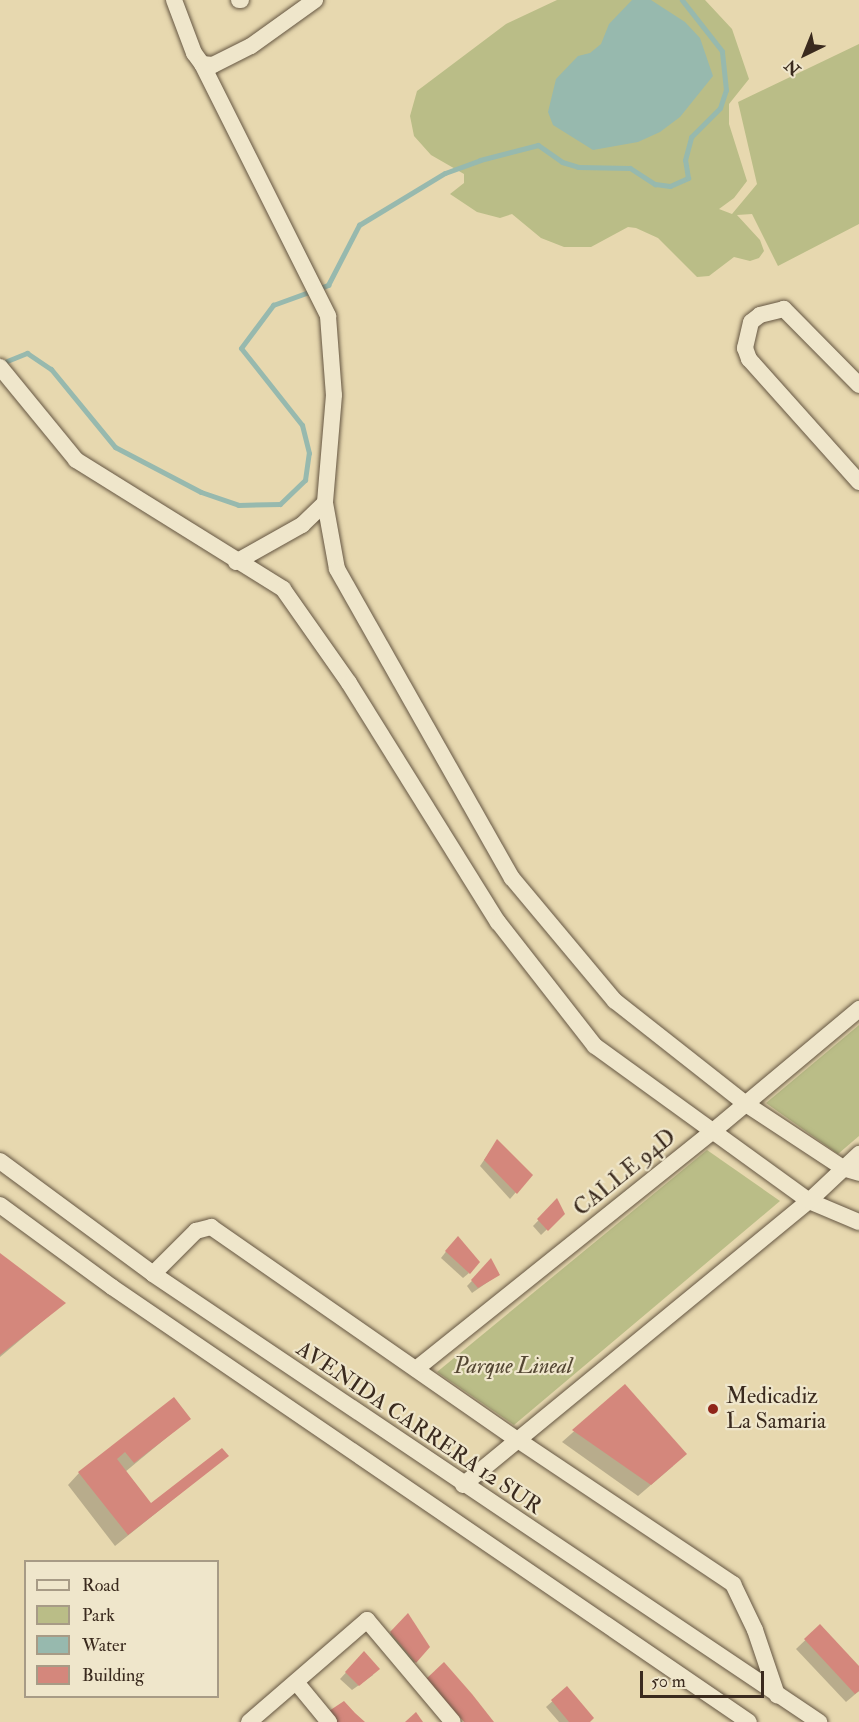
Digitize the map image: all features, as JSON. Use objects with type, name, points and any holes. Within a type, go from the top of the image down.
[{"type":"street","points":[[174,0],[202,64],[328,316],[334,395],[325,503],[337,569],[512,878],[615,1000],[746,1104],[851,1170]]},
{"type":"street","points":[[202,64],[213,65],[230,58],[315,0]]},
{"type":"street","points":[[859,385],[784,309],[760,315],[751,322],[745,348],[749,360],[859,482]]},
{"type":"street","points":[[0,368],[76,460],[236,562],[283,589],[349,683],[498,922],[595,1046],[809,1201],[859,1222]]},
{"type":"street","points":[[236,562],[302,525],[325,503]]},
{"type":"street","name":"CALLE 94D","points":[[416,1369],[712,1132],[859,1009]]},
{"type":"street","points":[[463,1485],[809,1201],[851,1170],[859,1154]]},
{"type":"street","name":"AVENIDA CARRERA 12 SUR","points":[[0,1161],[153,1274],[463,1485],[819,1722]]},
{"type":"street","points":[[0,1205],[132,1300],[749,1722]]},
{"type":"street","points":[[153,1274],[196,1231],[211,1227],[518,1440],[733,1584],[755,1630],[777,1695]]},
{"type":"street","points":[[249,1722],[367,1620],[453,1722]]},
{"type":"street","points":[[296,1682],[329,1722]]},
{"type":"green space","points":[[557,0],[705,0],[732,29],[749,79],[729,104],[729,124],[747,181],[734,198],[719,209],[732,214],[757,184],[738,102],[859,44],[859,224],[778,266],[752,214],[737,215],[760,240],[764,251],[759,258],[750,261],[734,257],[709,276],[697,277],[658,238],[636,228],[628,227],[591,247],[564,247],[541,238],[512,214],[500,218],[477,212],[450,194],[464,183],[464,174],[431,155],[414,136],[410,116],[417,91],[506,24]]},
{"type":"green space","points":[[859,1025],[859,1136],[838,1154],[766,1103]]},
{"type":"green space","name":"Parque Lineal","points":[[707,1150],[780,1201],[514,1425],[437,1372]]},
{"type":"water","points":[[632,0],[651,0],[685,22],[700,38],[713,76],[680,117],[660,132],[638,142],[593,150],[553,125],[548,112],[556,79],[578,56],[590,53],[601,44],[609,24]]},
{"type":"building","points":[[497,1139],[533,1175],[517,1194],[484,1160]]},
{"type":"building","points":[[557,1198],[565,1214],[548,1231],[537,1219]]},
{"type":"building","points":[[458,1236],[480,1262],[470,1274],[445,1251]]},
{"type":"building","points":[[0,1253],[66,1303],[0,1355]]},
{"type":"building","points":[[491,1258],[500,1275],[478,1288],[471,1280]]},
{"type":"building","points":[[625,1384],[687,1454],[651,1485],[572,1430]]},
{"type":"building","points":[[174,1397],[191,1419],[134,1463],[125,1452],[117,1459],[151,1503],[222,1448],[229,1456],[128,1535],[78,1472]]},
{"type":"building","points":[[408,1613],[430,1647],[416,1663],[390,1632]]},
{"type":"building","points":[[820,1624],[859,1666],[859,1691],[855,1694],[804,1639]]},
{"type":"building","points":[[364,1651],[380,1669],[359,1686],[345,1672]]},
{"type":"building","points":[[444,1662],[494,1722],[464,1722],[426,1679]]},
{"type":"building","points":[[567,1686],[594,1718],[590,1722],[569,1722],[551,1700]]},
{"type":"building","points":[[344,1701],[365,1722],[334,1722],[326,1713]]},
{"type":"building","points":[[416,1712],[423,1722],[405,1722]]},
{"type":"waterway","points":[[7,361],[27,353],[51,369],[115,447],[201,492],[238,505],[280,504],[305,480],[309,453],[302,425],[241,348],[273,305],[328,285],[359,225],[445,173],[480,160],[538,145],[562,162],[578,167],[630,168],[655,184],[670,186],[688,178],[685,160],[691,137],[720,108],[726,90],[722,51],[682,0]]},
{"type":"place","name":"Medicadiz La Samaria","points":[[713,1409]]}]
